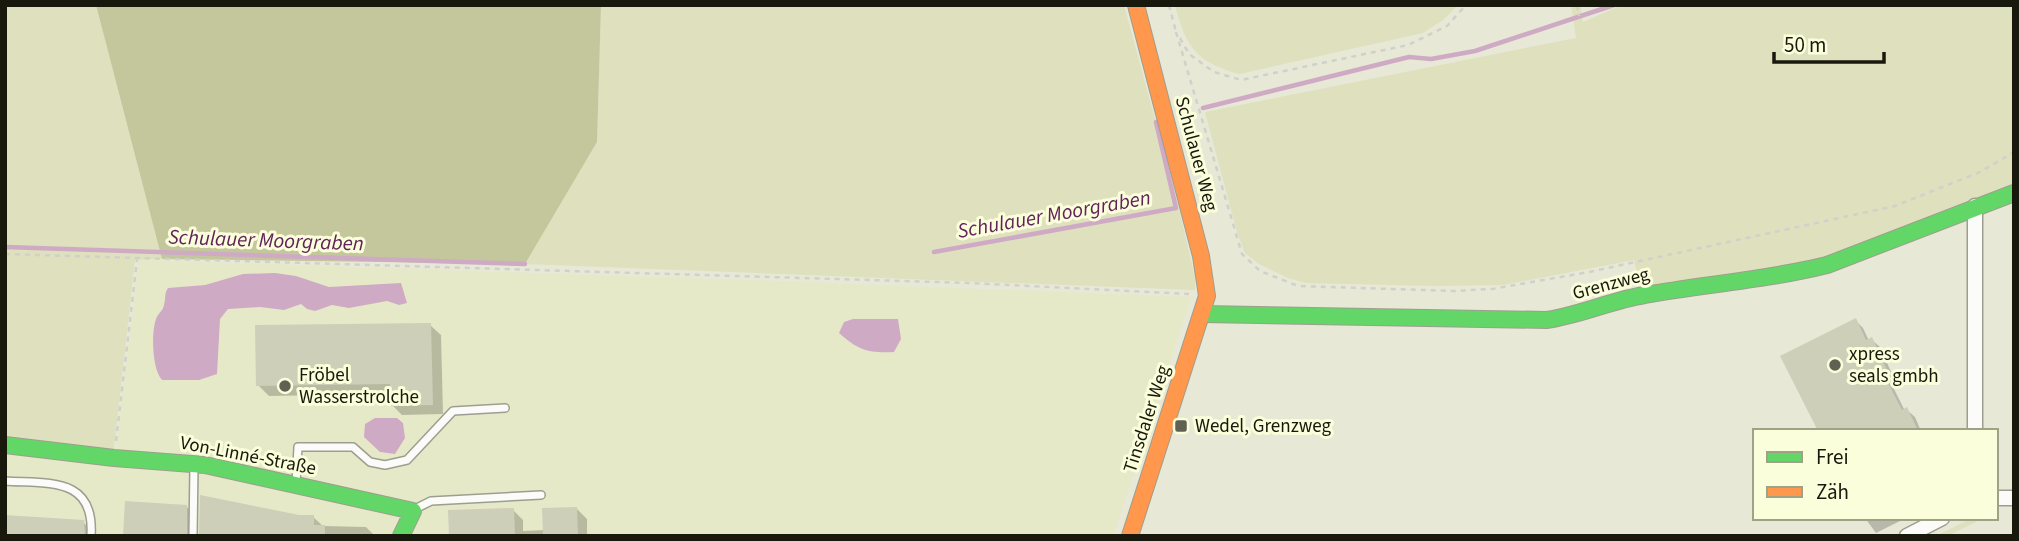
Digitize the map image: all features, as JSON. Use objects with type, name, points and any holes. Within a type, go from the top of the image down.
[{"type":"street","name":"Schulauer Weg","points":[[1136,5],[1201,257],[1207,296],[1203,314]]},
{"type":"street","name":"Grenzweg","points":[[1203,314],[1546,320],[1574,316],[1642,295],[1799,272],[1828,265],[2014,193]]},
{"type":"street","points":[[1975,206],[1975,429]]},
{"type":"street","name":"Tinsdaler Weg","points":[[1130,536],[1203,314]]},
{"type":"street","name":"Von-Linné-Straße","points":[[5,445],[194,464],[412,511]]},
{"type":"street","points":[[401,536],[412,511]]},
{"type":"street","points":[[1907,536],[1938,520]]},
{"type":"lane","points":[[296,485],[298,447],[353,447],[369,462],[385,465],[407,460],[453,411],[505,408]]},
{"type":"lane","points":[[193,536],[194,464]]},
{"type":"lane","points":[[5,481],[68,485],[85,500],[92,521],[91,536]]},
{"type":"lane","points":[[412,511],[431,501],[541,495]]},
{"type":"path","points":[[1169,5],[1238,245],[1249,263],[1260,271],[1298,286],[1492,289],[1577,274],[1895,206],[1980,172],[2014,152]]},
{"type":"path","points":[[1176,32],[1189,54],[1213,72],[1241,80],[1408,45],[1447,26],[1466,5]]},
{"type":"path","points":[[1577,5],[1579,16]]},
{"type":"path","points":[[5,254],[956,283],[1207,296]]},
{"type":"path","points":[[114,458],[137,258]]},
{"type":"shaded area","points":[[5,5],[96,5],[162,259],[135,260],[113,456],[5,445]]},
{"type":"shaded area","points":[[96,5],[601,5],[597,142],[525,264],[162,259]]},
{"type":"shaded area","points":[[601,5],[1124,5],[1178,204],[1195,278],[1195,290],[525,264],[597,142]]},
{"type":"shaded area","points":[[1175,5],[1458,5],[1443,20],[1423,33],[1239,74],[1212,64],[1195,51],[1184,32]]},
{"type":"shaded area","points":[[1571,5],[1580,5],[1583,22],[1622,5],[2014,5],[2014,194],[1827,265],[1642,295],[1634,260],[1503,285],[1437,286],[1306,283],[1288,278],[1259,264],[1245,253],[1205,112],[1576,38]]},
{"type":"shaded area","points":[[139,260],[1191,297],[1113,536],[5,536],[5,444],[115,456]]},
{"type":"shaded area","points":[[275,273],[296,276],[329,287],[401,283],[407,303],[399,305],[387,301],[349,308],[332,305],[315,311],[301,304],[284,310],[260,307],[228,309],[220,319],[217,374],[199,380],[162,380],[154,360],[153,333],[168,288],[205,285],[243,274]]},
{"type":"shaded area","points":[[853,319],[898,319],[901,339],[894,352],[865,350],[846,339],[839,333],[844,322]]},
{"type":"shaded area","points":[[375,418],[397,418],[403,423],[405,438],[395,454],[380,452],[364,437],[365,424]]},
{"type":"shaded area","points":[[1968,520],[1980,520],[1947,536],[1936,536]]},
{"type":"building","name":"xpress seals gmbh","points":[[1856,318],[1866,340],[1872,337],[1889,375],[1885,377],[1902,410],[1907,407],[1917,429],[1817,429],[1780,356]]},
{"type":"building","points":[[431,323],[433,405],[390,406],[390,384],[256,386],[255,325]]},
{"type":"building","points":[[200,495],[299,515],[314,515],[314,525],[325,525],[325,536],[199,536]]},
{"type":"building","points":[[125,501],[187,505],[187,536],[123,536]]},
{"type":"building","points":[[577,507],[578,536],[543,536],[542,508]]},
{"type":"building","points":[[514,508],[515,536],[449,536],[448,510]]},
{"type":"building","points":[[5,515],[84,520],[85,536],[5,536]]},
{"type":"waterway","name":"Schulauer Moorgraben","points":[[1203,108],[1409,57],[1431,59],[1475,51],[1614,5]]},
{"type":"waterway","name":"Schulauer Moorgraben","points":[[934,252],[1176,208],[1156,122]]},
{"type":"waterway","name":"Schulauer Moorgraben","points":[[5,247],[525,264]]},
{"type":"traffic: fast","points":[[1203,314],[1546,320],[1633,297],[1827,265],[2014,193]]},
{"type":"traffic: fast","points":[[5,445],[205,465],[413,511],[401,536]]},
{"type":"traffic: slow","points":[[1130,536],[1207,296],[1201,256],[1136,5]]},
{"type":"place","name":"xpress seals gmbh","points":[[1835,365]]},
{"type":"place","name":"Fröbel Wasserstrolche","points":[[285,386]]},
{"type":"place","name":"Wedel, Grenzweg","points":[[1181,426]]}]
